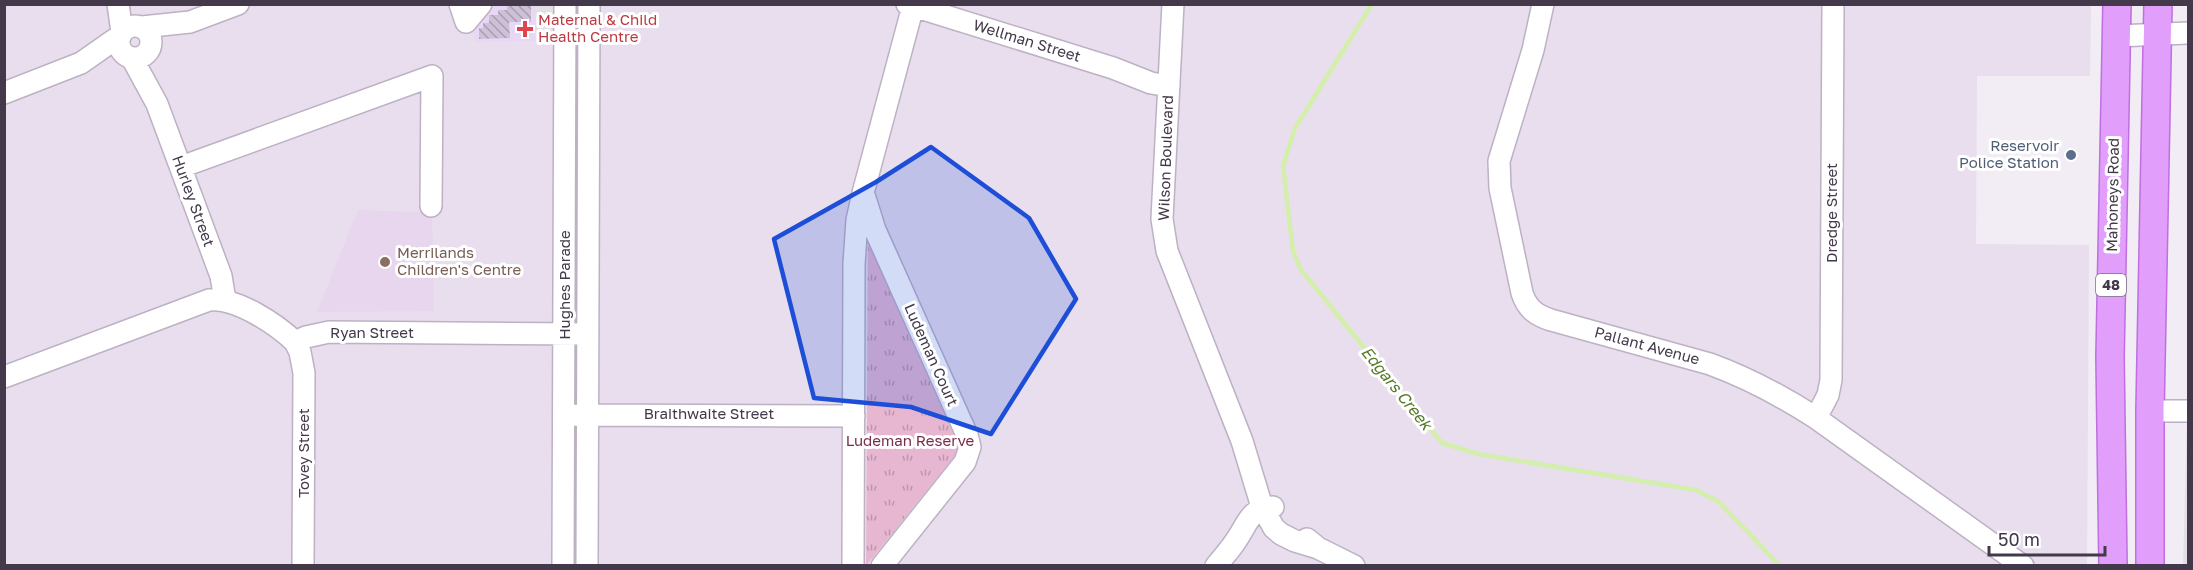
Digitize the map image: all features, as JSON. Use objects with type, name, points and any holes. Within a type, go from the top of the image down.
[{"type":"main road","name":"Mahoneys Road","points":[[2114,566],[2111,509],[2110,357],[2117,4]]},
{"type":"main road","points":[[2150,566],[2150,411],[2158,4]]},
{"type":"main road","points":[[2111,509],[2150,509]]},
{"type":"street","points":[[118,4],[130,30]]},
{"type":"street","points":[[123,4],[130,30],[120,48],[139,55]]},
{"type":"street","points":[[81,63],[139,55],[190,22],[238,4]]},
{"type":"street","points":[[460,4],[466,22],[481,4]]},
{"type":"street","name":"Hughes Parade","points":[[563,566],[565,4]]},
{"type":"street","name":"Hughes Parade","points":[[587,566],[590,4]]},
{"type":"street","name":"Wilson Boulevard","points":[[1173,4],[1162,219],[1167,251],[1242,441],[1260,471],[1267,510],[1280,517],[1318,548],[1354,566]]},
{"type":"street","name":"Pallant Avenue","points":[[1543,4],[1533,50],[1503,146],[1499,168],[1502,197],[1525,302],[1541,317],[1734,372],[1783,397],[1816,418],[2022,566]]},
{"type":"street","name":"Dredge Street","points":[[1816,418],[1828,395],[1832,380],[1833,4]]},
{"type":"street","points":[[853,566],[855,242],[863,193],[910,5]]},
{"type":"street","name":"Wellman Street","points":[[910,5],[1113,68],[1151,83],[1169,86]]},
{"type":"street","points":[[4,93],[81,63],[130,30],[190,22]]},
{"type":"street","points":[[130,30],[150,35],[151,45],[139,55]]},
{"type":"street","points":[[2117,36],[2188,33]]},
{"type":"street","name":"Hurley Street","points":[[139,55],[221,276],[225,300]]},
{"type":"street","name":"Wellman Street","points":[[1113,68],[1140,70],[1170,64]]},
{"type":"street","points":[[181,167],[432,76],[431,206]]},
{"type":"street","name":"Ludeman Court","points":[[863,193],[875,230],[967,435],[970,447],[964,462],[882,566]]},
{"type":"street","points":[[4,377],[209,300],[225,300],[258,315],[282,330],[295,342]]},
{"type":"street","name":"Ryan Street","points":[[295,342],[329,332],[588,334]]},
{"type":"street","name":"Tovey Street","points":[[295,342],[300,352],[304,373],[303,566]]},
{"type":"street","points":[[2150,411],[2188,411]]},
{"type":"street","name":"Braithwaite Street","points":[[564,415],[854,416]]},
{"type":"street","points":[[1216,566],[1237,540],[1251,516],[1267,510]]},
{"type":"highlighted area","points":[[931,147],[1029,218],[1076,299],[991,434],[911,407],[814,398],[774,239],[876,182]]},
{"type":"shaded area","points":[[536,4],[553,5],[553,36],[535,32]]},
{"type":"shaded area","points":[[4,5],[2091,5],[2090,76],[1977,76],[1976,244],[2089,245],[2087,565],[5,565]]},
{"type":"shaded area","points":[[466,5],[536,5],[535,41],[476,42]]},
{"type":"shaded area","name":"Merrilands Children's Centre","points":[[358,210],[432,213],[434,311],[317,312]]},
{"type":"shaded area","points":[[2187,418],[2188,565],[2183,566]]},
{"type":"green space","name":"Ludeman Reserve","points":[[868,231],[958,442],[957,453],[866,566]]},
{"type":"building","points":[[507,4],[531,4],[531,22],[509,22],[510,38],[479,39],[479,28],[483,28],[483,23],[489,23],[489,15],[498,15],[498,10],[507,10]]},
{"type":"waterway","name":"Edgars Creek","points":[[1372,4],[1295,128],[1283,166],[1293,251],[1301,270],[1442,443],[1478,454],[1696,490],[1719,502],[1780,566]]},
{"type":"place","name":"Maternal & Child Health Centre","points":[[525,29]]},
{"type":"place","name":"Reservoir Police Station","points":[[2071,155]]},
{"type":"place","name":"Merrilands Children's Centre","points":[[385,262]]}]
